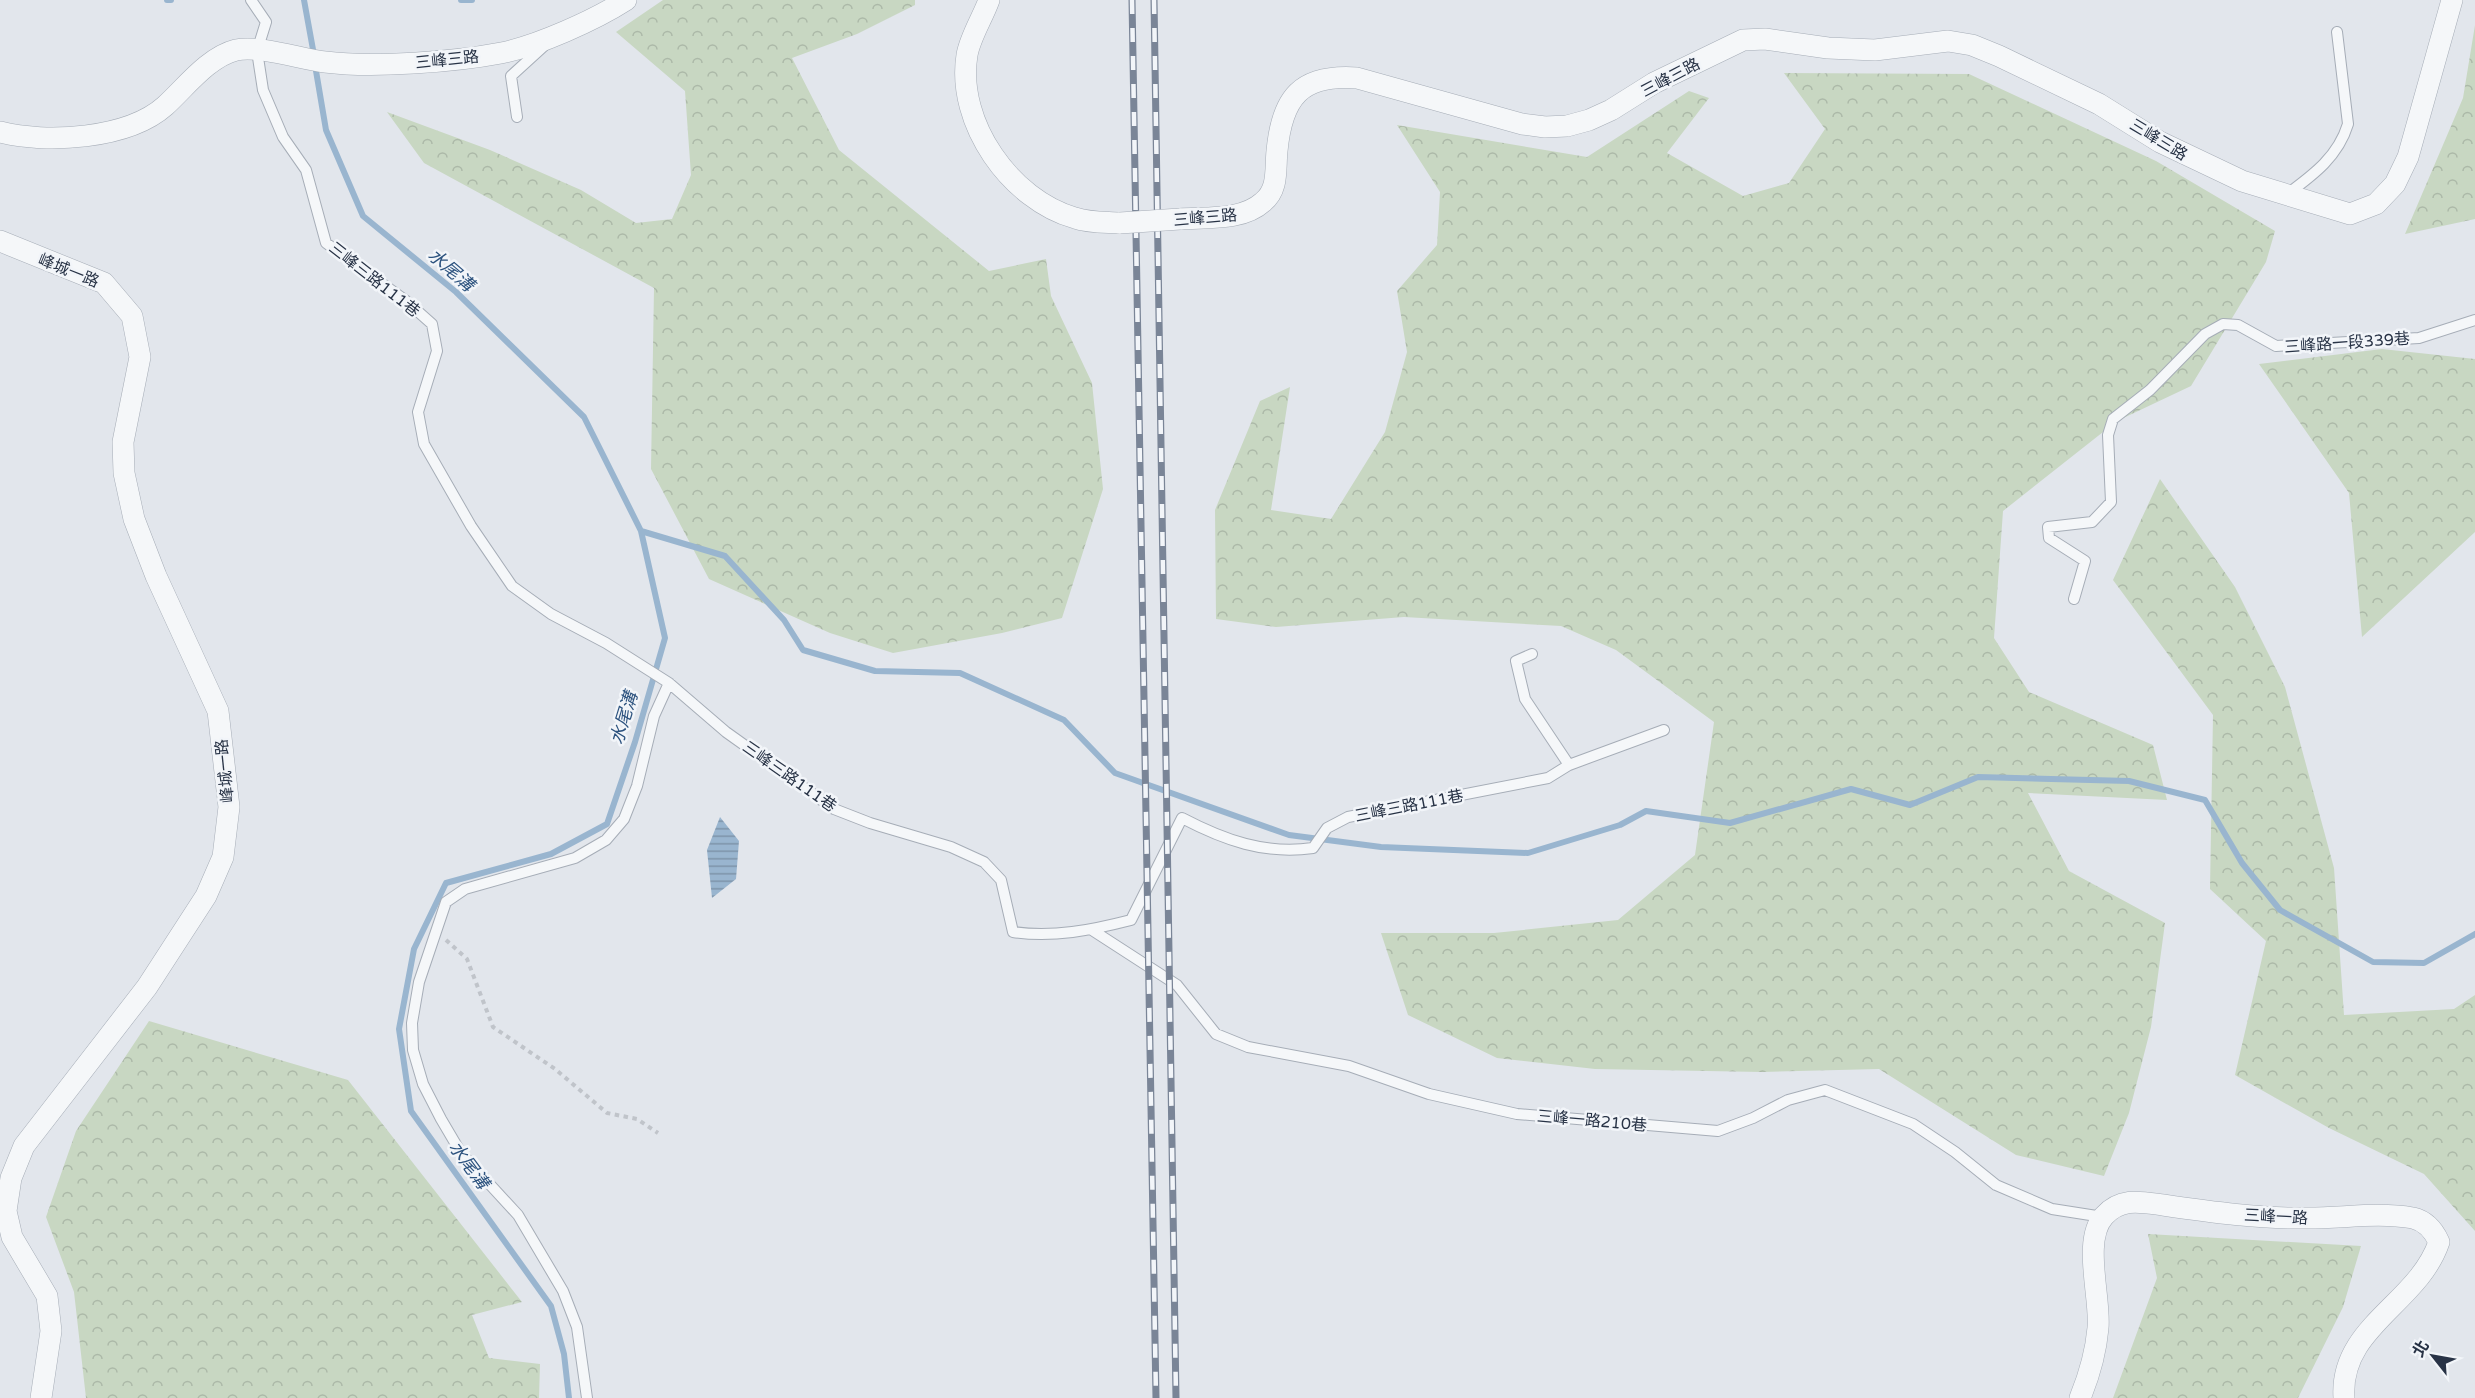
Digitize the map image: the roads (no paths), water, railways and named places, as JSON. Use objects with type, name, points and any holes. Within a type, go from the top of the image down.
[{"type":"street","name":"三峰三路","points":[[257,51],[327,63],[405,63],[502,53],[602,15],[626,0]]},
{"type":"street","name":"三峰三路","points":[[989,0],[968,54],[966,78],[978,126],[988,147],[1017,185],[1044,205],[1073,218],[1092,222],[1120,223],[1243,214],[1264,201],[1276,181],[1277,150],[1286,106],[1299,90],[1316,80],[1335,76],[1357,78],[1522,124],[1545,127],[1567,126],[1611,110],[1654,83],[1743,40],[1764,39],[1875,50],[1947,41],[1972,45],[2099,104],[2160,142],[2199,162],[2242,181],[2350,214],[2376,204],[2395,184],[2408,157],[2452,0]]},
{"type":"street","points":[[0,132],[20,137],[56,137],[91,134],[135,125],[163,108],[216,59],[236,50],[257,51]]},
{"type":"street","name":"峰城一路","points":[[0,241],[104,283],[132,316],[140,357],[123,442],[124,473],[134,519],[156,576],[218,711],[229,807],[223,856],[206,896],[147,987],[24,1146],[10,1178],[6,1210],[12,1237],[47,1296],[51,1331],[41,1398]]},
{"type":"street","name":"三峰一路","points":[[2103,1217],[2121,1203],[2138,1201],[2198,1210],[2309,1218],[2356,1214],[2416,1218],[2433,1229],[2439,1242],[2433,1262],[2402,1299],[2366,1333],[2352,1352],[2345,1373],[2344,1398]]},
{"type":"street","points":[[2080,1398],[2088,1379],[2098,1327],[2095,1238],[2103,1217]]},
{"type":"lane","points":[[251,0],[266,22],[257,51]]},
{"type":"lane","points":[[517,117],[511,76],[561,31]]},
{"type":"lane","points":[[2286,195],[2319,170],[2335,153],[2348,124],[2337,32]]},
{"type":"lane","name":"三峰三路111巷","points":[[257,51],[263,90],[283,137],[306,170],[327,243],[405,300],[432,324],[437,351],[418,412],[424,444],[471,526],[512,586],[551,614],[606,643],[667,682],[735,739],[834,809],[870,823],[951,848],[984,862],[1001,880],[1013,932],[1036,935],[1092,930],[1131,920],[1182,818],[1247,846],[1297,850],[1313,848],[1327,828],[1348,817],[1548,778],[1569,765],[1664,730]]},
{"type":"lane","name":"三峰路一段339巷","points":[[2074,599],[2085,561],[2049,538],[2048,527],[2092,522],[2111,502],[2108,435],[2113,419],[2150,390],[2205,334],[2223,324],[2238,325],[2276,346],[2419,338],[2475,320]]},
{"type":"lane","points":[[1532,654],[1516,661],[1525,699],[1569,765]]},
{"type":"lane","points":[[586,1398],[577,1327],[563,1291],[518,1215],[461,1153],[423,1084],[413,1050],[412,1023],[419,982],[446,902],[465,889],[575,858],[606,840],[624,819],[638,786],[654,716],[667,682]]},
{"type":"lane","name":"三峰一路210巷","points":[[1092,930],[1177,986],[1216,1034],[1248,1047],[1349,1066],[1429,1094],[1517,1114],[1718,1131],[1754,1118],[1788,1100],[1825,1090],[1913,1124],[1955,1152],[1996,1185],[2052,1209],[2103,1217]]},
{"type":"water","points":[[720,817],[739,841],[736,879],[712,898],[707,850]]},
{"type":"waterway","name":"水尾溝","points":[[304,0],[314,55]]},
{"type":"waterway","points":[[461,0],[472,0]]},
{"type":"waterway","name":"水尾溝","points":[[315,65],[326,130],[363,216],[456,292],[584,417],[641,531],[665,638],[635,742],[607,824],[551,854],[446,883],[414,949],[399,1029],[411,1111],[551,1306],[564,1354],[569,1398]]},
{"type":"waterway","points":[[641,531],[725,556],[784,620],[803,650],[875,671],[960,673],[1064,720],[1115,773],[1289,835],[1381,847],[1528,853],[1620,825],[1646,811],[1730,823],[1851,789],[1910,805],[1978,777],[2129,781],[2205,800],[2242,863],[2280,910],[2373,962],[2424,963],[2475,934]]},
{"type":"railway","points":[[1132,0],[1156,1398]]},
{"type":"railway","points":[[1154,0],[1176,1398]]}]
